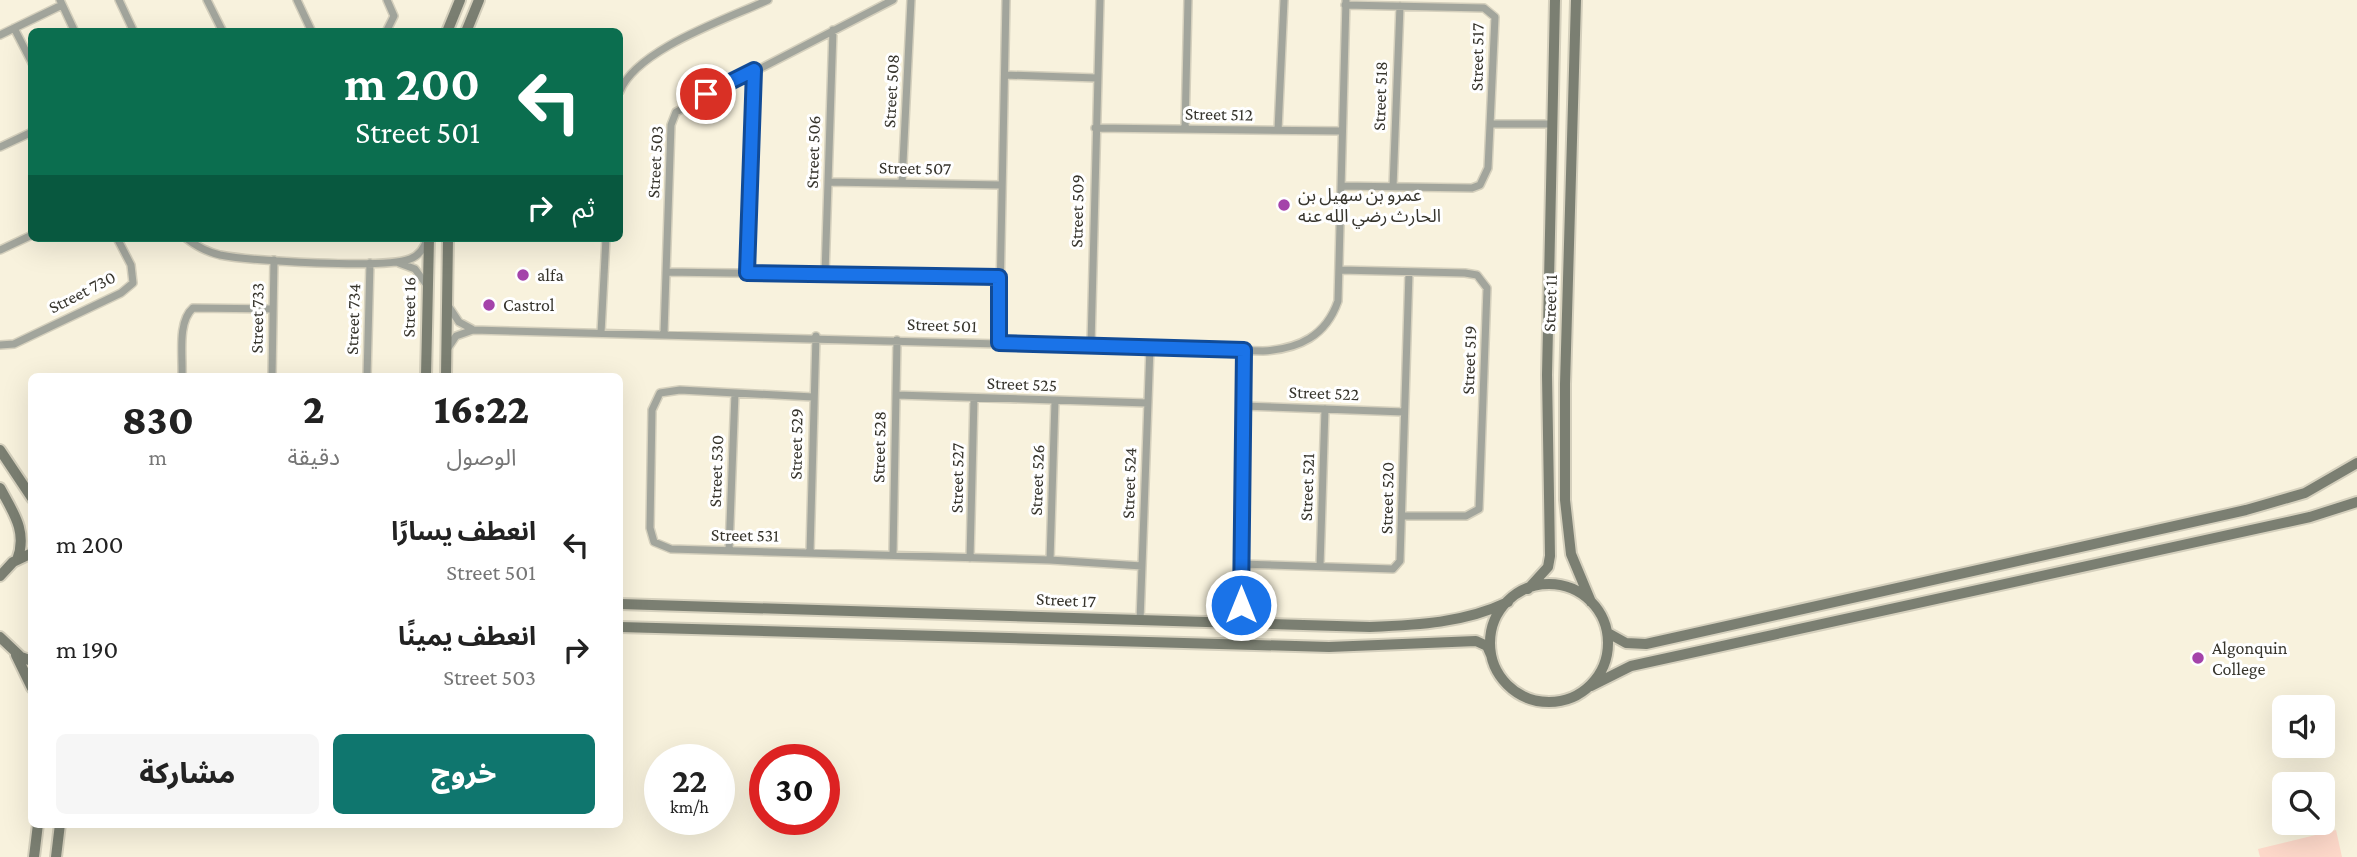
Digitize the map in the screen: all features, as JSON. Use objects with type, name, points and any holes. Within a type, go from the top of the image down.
[{"type":"street","points":[[119,0],[132,28]]},
{"type":"street","points":[[207,0],[221,28]]},
{"type":"street","points":[[297,0],[310,28]]},
{"type":"street","points":[[387,0],[394,16],[388,28]]},
{"type":"street","points":[[449,28],[460,0]]},
{"type":"street","points":[[468,28],[479,0]]},
{"type":"street","points":[[623,86],[630,74],[661,51],[768,0]]},
{"type":"street","name":"Street 503","points":[[664,333],[671,125],[676,112],[893,0]]},
{"type":"street","name":"Street 508","points":[[902,183],[911,0]]},
{"type":"street","points":[[999,343],[1006,0]]},
{"type":"street","name":"Street 509","points":[[1091,344],[1100,0]]},
{"type":"street","points":[[1185,129],[1188,0]]},
{"type":"street","points":[[1278,130],[1284,0]]},
{"type":"street","name":"Street 11","points":[[1528,589],[1548,567],[1550,556],[1547,375],[1555,0]]},
{"type":"street","points":[[1569,0],[1568,37],[1574,62]]},
{"type":"street","name":"Street 11","points":[[1576,0],[1565,500],[1571,554],[1591,602]]},
{"type":"street","name":"Street 517","points":[[1340,186],[1472,188],[1480,185],[1488,168],[1495,17],[1484,8],[1345,2]]},
{"type":"street","name":"Street 501","points":[[473,330],[816,336],[1282,350],[1311,339],[1333,316],[1338,300],[1345,2]]},
{"type":"street","points":[[0,35],[61,3],[73,28]]},
{"type":"street","name":"Street 518","points":[[1392,187],[1400,6]]},
{"type":"street","points":[[14,28],[28,55]]},
{"type":"street","name":"Street 506","points":[[825,274],[833,30]]},
{"type":"street","points":[[747,273],[754,70]]},
{"type":"street","points":[[1004,75],[1097,78]]},
{"type":"street","points":[[1491,124],[1552,124]]},
{"type":"street","name":"Street 512","points":[[1095,128],[1342,131]]},
{"type":"street","points":[[0,147],[28,134]]},
{"type":"street","name":"Street 507","points":[[828,181],[1002,185]]},
{"type":"street","points":[[0,250],[28,237]]},
{"type":"street","name":"Street 730","points":[[0,345],[14,344],[121,293],[133,283],[131,265],[119,242]]},
{"type":"street","points":[[194,242],[218,254],[274,260],[398,263],[415,269],[427,287]]},
{"type":"street","points":[[398,263],[421,252],[426,242]]},
{"type":"street","name":"Street 16","points":[[426,373],[428,242]]},
{"type":"street","points":[[446,373],[448,242]]},
{"type":"street","points":[[601,333],[606,242]]},
{"type":"street","name":"Street 733","points":[[272,373],[274,260]]},
{"type":"street","name":"Street 734","points":[[367,373],[370,263]]},
{"type":"street","name":"Street 519","points":[[1340,270],[1478,275],[1487,288],[1479,509],[1466,516],[1403,516]]},
{"type":"street","points":[[666,272],[999,277]]},
{"type":"street","name":"Street 520","points":[[1241,564],[1393,569],[1397,566],[1403,516],[1409,272]]},
{"type":"street","points":[[448,304],[454,317],[473,330]]},
{"type":"street","points":[[182,373],[184,323],[193,308],[273,309]]},
{"type":"street","points":[[446,352],[456,336],[473,330]]},
{"type":"street","name":"Street 529","points":[[810,552],[816,336]]},
{"type":"street","name":"Street 528","points":[[893,555],[897,340]]},
{"type":"street","name":"Street 524","points":[[1140,621],[1150,346]]},
{"type":"street","points":[[1241,625],[1244,350]]},
{"type":"street","name":"Street 531","points":[[813,397],[667,390],[660,393],[652,410],[650,528],[654,542],[671,549],[1050,560],[1142,566]]},
{"type":"street","name":"Street 530","points":[[729,550],[735,393]]},
{"type":"street","name":"Street 525","points":[[895,395],[1147,403]]},
{"type":"street","name":"Street 527","points":[[970,558],[974,398]]},
{"type":"street","name":"Street 526","points":[[1050,560],[1055,401]]},
{"type":"street","name":"Street 522","points":[[1242,406],[1404,412]]},
{"type":"street","name":"Street 521","points":[[1320,566],[1325,409]]},
{"type":"street","points":[[2,458],[28,493]]},
{"type":"street","points":[[1608,633],[1626,643],[1646,644],[2232,513],[2305,493],[2357,463]]},
{"type":"street","points":[[0,488],[18,522],[23,539],[0,576]]},
{"type":"street","points":[[1591,685],[1606,661],[1608,633],[1602,616],[1591,602],[1577,592],[1561,586],[1528,589],[1508,602],[1497,617],[1491,636],[1491,655],[1503,679],[1523,696],[1541,702],[1559,702],[1576,696],[1591,685],[1631,666],[2310,517],[2357,502]]},
{"type":"street","points":[[9,565],[28,555]]},
{"type":"street","name":"Street 17","points":[[623,604],[1241,625],[1414,625],[1474,615],[1508,602]]},
{"type":"street","points":[[991,635],[995,625],[1006,621],[1052,621],[1059,617]]},
{"type":"street","name":"Street 17","points":[[623,627],[991,635],[1329,647],[1476,640],[1487,646],[1491,655]]},
{"type":"street","points":[[0,637],[15,652],[28,659]]},
{"type":"street","points":[[15,652],[28,680]]},
{"type":"street","points":[[34,857],[38,828]]},
{"type":"street","points":[[56,857],[60,828]]},
{"type":"shaded area","points":[[2335,830],[2342,857],[2260,857],[2258,849],[2315,835],[2335,835]]},
{"type":"place","name":"عمرو بن سهيل بن الحارث رضي الله عنه","points":[[1284,205]]},
{"type":"place","name":"alfa","points":[[523,275]]},
{"type":"place","name":"Castrol","points":[[489,305]]},
{"type":"place","name":"Algonquin College","points":[[2198,658]]},
{"type":"route","points":[[706,94],[754,70],[747,273],[999,277],[999,343],[1244,350],[1241,605]]}]
